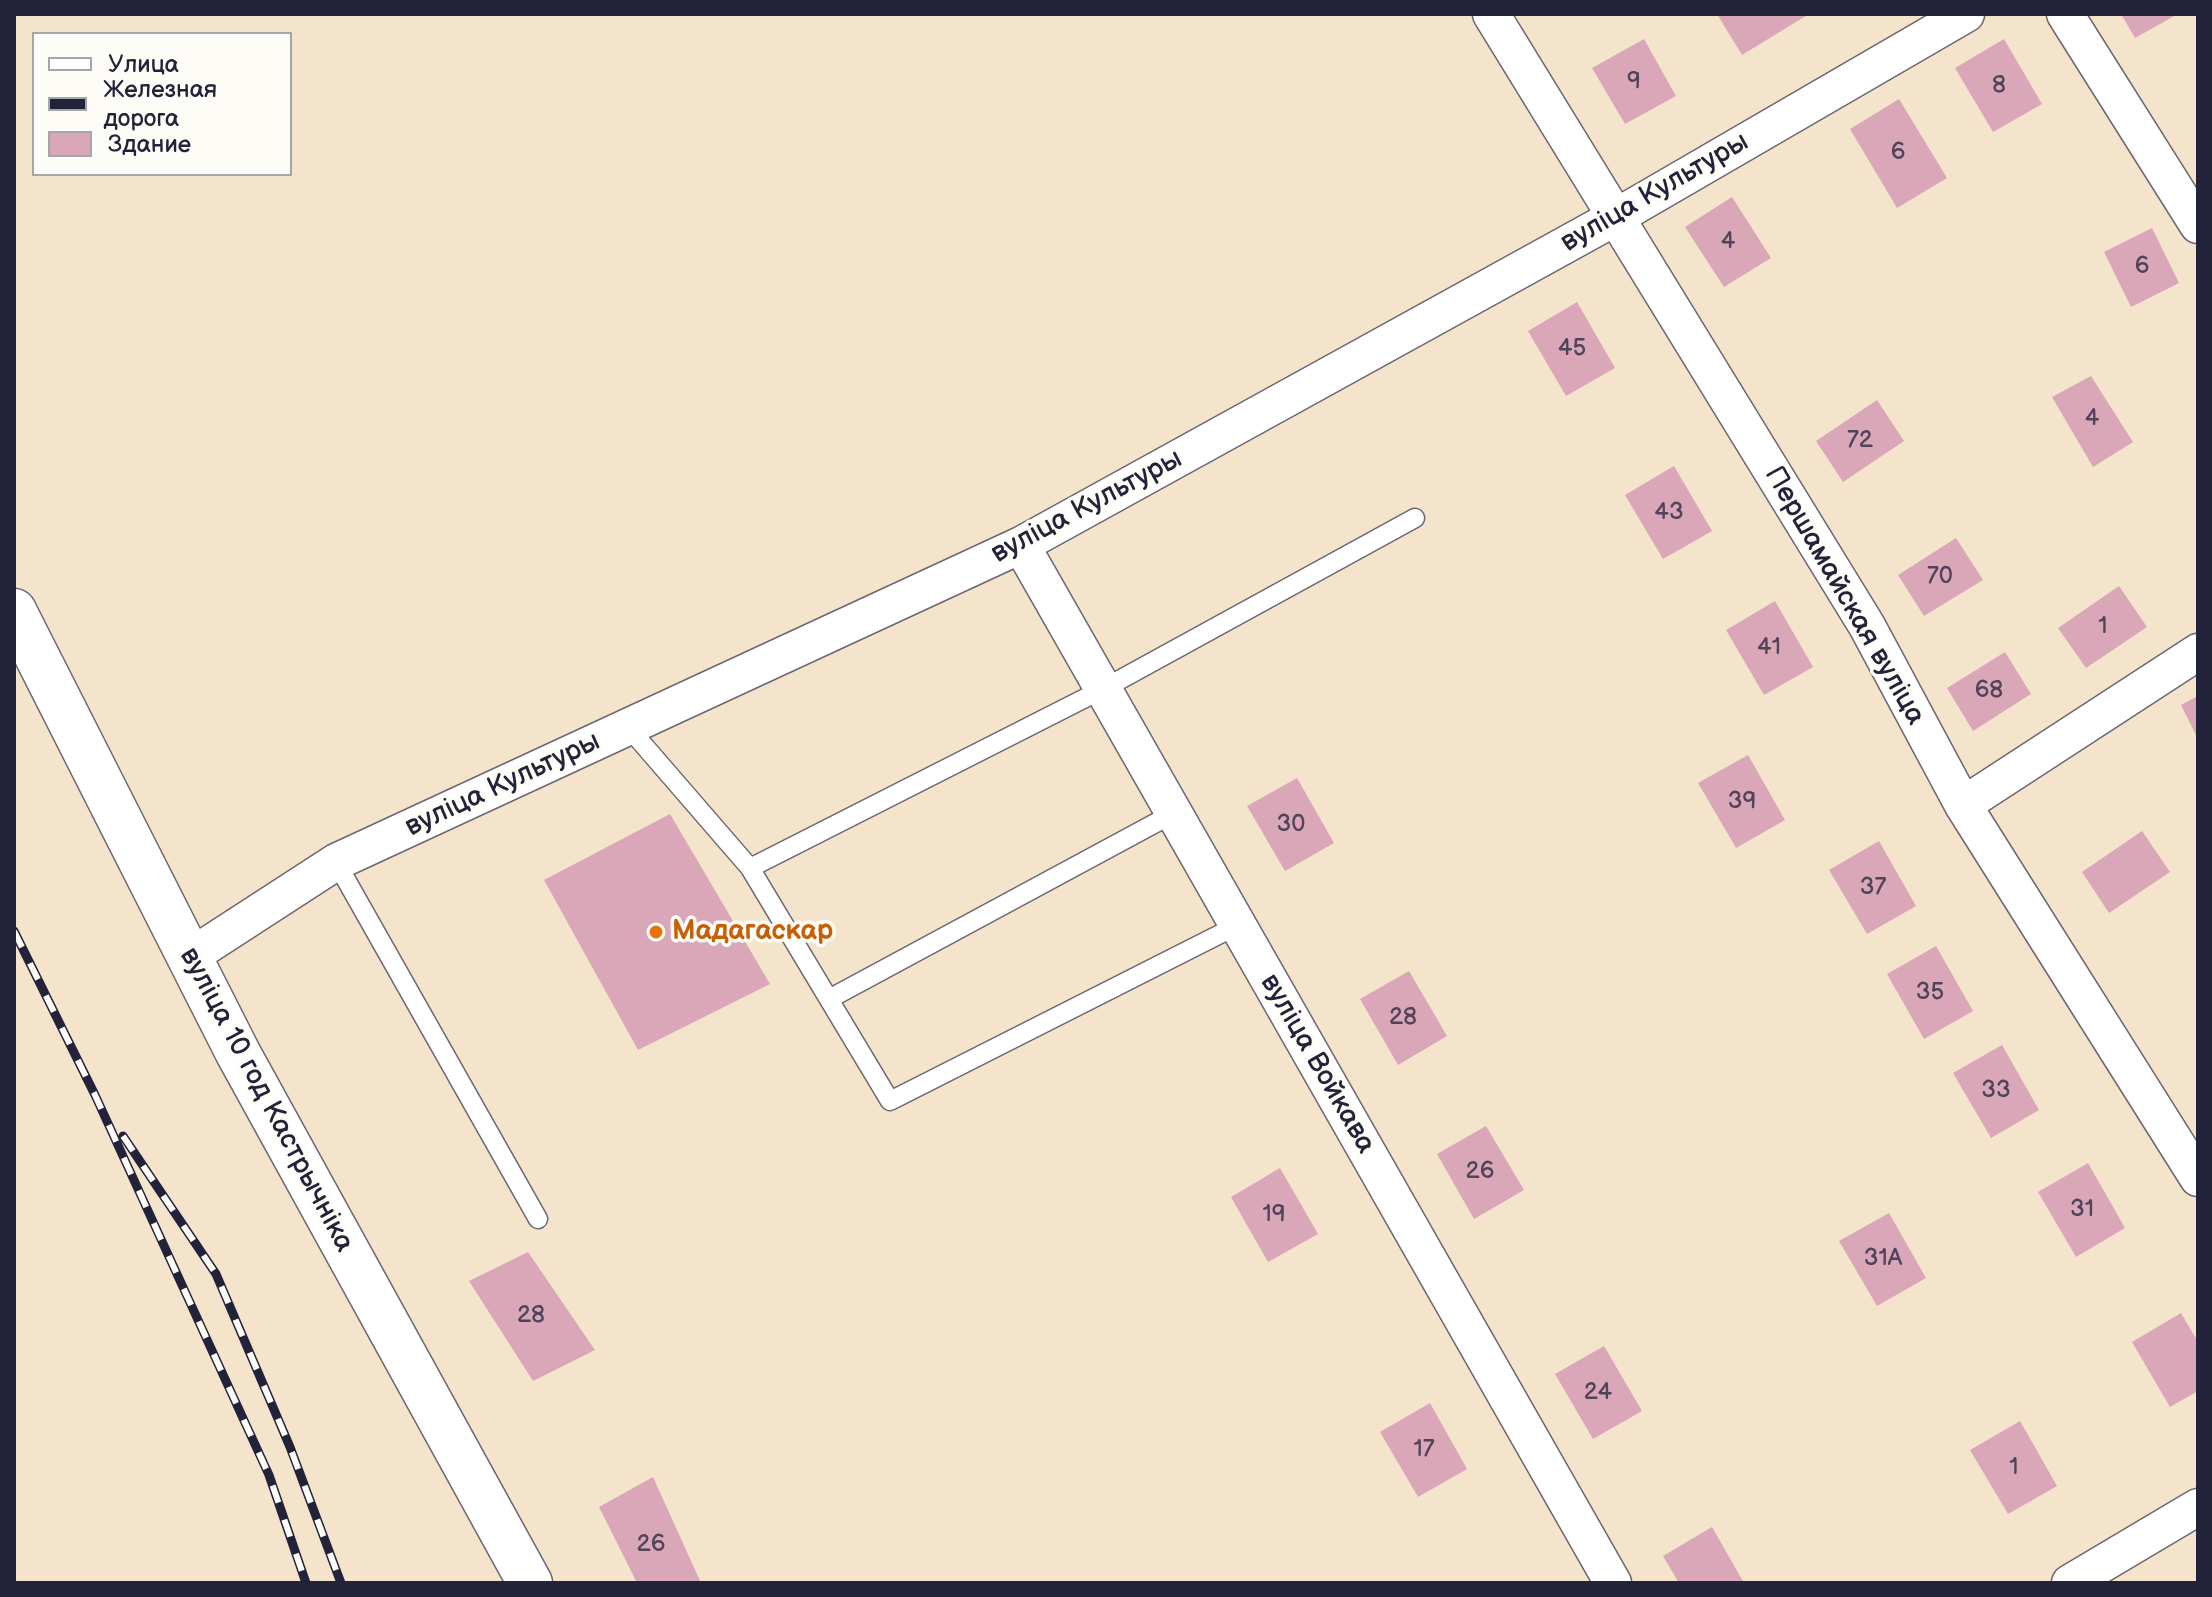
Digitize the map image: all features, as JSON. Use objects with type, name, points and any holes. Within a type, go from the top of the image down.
[{"type":"street","name":"Першамайская вуліца","points":[[1491,14],[1867,626],[1963,805],[2198,1178]]},
{"type":"street","name":"вуліца Культуры","points":[[188,958],[336,862],[1021,545],[1616,217],[1966,14]]},
{"type":"street","points":[[2065,14],[2198,225]]},
{"type":"street","name":"вуліца Войкава","points":[[1021,545],[1613,1583]]},
{"type":"street","name":"вуліца 10 год Кастрычніка","points":[[14,611],[238,1053],[530,1583]]},
{"type":"street","points":[[1963,805],[2198,652]]},
{"type":"street","points":[[2070,1583],[2198,1507]]},
{"type":"lane","points":[[750,868],[1103,689],[1415,518]]},
{"type":"lane","points":[[628,727],[750,868],[890,1101],[1238,925]]},
{"type":"lane","points":[[829,999],[1174,813]]},
{"type":"lane","points":[[336,862],[538,1219]]},
{"type":"building","points":[[1717,14],[1809,14],[1742,55]]},
{"type":"building","points":[[2121,14],[2178,14],[2135,38]]},
{"type":"building","points":[[1644,39],[1676,96],[1625,124],[1592,68]]},
{"type":"building","points":[[2004,39],[2042,104],[1993,132],[1955,68]]},
{"type":"building","points":[[1899,99],[1947,178],[1897,208],[1850,129]]},
{"type":"building","points":[[1732,197],[1771,258],[1724,287],[1685,227]]},
{"type":"building","points":[[2152,228],[2179,283],[2131,307],[2104,252]]},
{"type":"building","points":[[1577,302],[1615,368],[1566,396],[1528,331]]},
{"type":"building","points":[[2091,376],[2133,442],[2093,467],[2052,397]]},
{"type":"building","points":[[1877,400],[1904,441],[1843,482],[1816,441]]},
{"type":"building","points":[[1674,466],[1712,531],[1663,559],[1625,495]]},
{"type":"building","points":[[1956,538],[1983,580],[1924,616],[1898,575]]},
{"type":"building","points":[[2119,586],[2147,627],[2086,668],[2058,628]]},
{"type":"building","points":[[1775,601],[1813,667],[1764,695],[1726,630]]},
{"type":"building","points":[[2005,652],[2031,694],[1973,731],[1947,688]]},
{"type":"building","points":[[2198,696],[2198,739],[2181,705]]},
{"type":"building","points":[[1748,755],[1785,820],[1736,848],[1698,783]]},
{"type":"building","points":[[1297,778],[1334,843],[1285,871],[1247,806]]},
{"type":"building","name":"Мадагаскар","points":[[670,814],[770,984],[638,1050],[544,880]]},
{"type":"building","points":[[2142,831],[2170,872],[2109,913],[2082,872]]},
{"type":"building","points":[[1879,841],[1916,906],[1867,934],[1829,870]]},
{"type":"building","points":[[1936,946],[1973,1011],[1924,1039],[1887,974]]},
{"type":"building","points":[[1409,971],[1447,1036],[1398,1065],[1360,999]]},
{"type":"building","points":[[2002,1045],[2039,1110],[1991,1138],[1953,1073]]},
{"type":"building","points":[[1486,1126],[1524,1190],[1474,1219],[1437,1154]]},
{"type":"building","points":[[2088,1163],[2125,1228],[2076,1257],[2038,1192]]},
{"type":"building","points":[[1280,1168],[1318,1234],[1268,1262],[1231,1197]]},
{"type":"building","points":[[1889,1213],[1926,1278],[1877,1306],[1839,1241]]},
{"type":"building","points":[[528,1252],[595,1350],[533,1381],[469,1281]]},
{"type":"building","points":[[2181,1313],[2198,1342],[2198,1391],[2170,1407],[2132,1342]]},
{"type":"building","points":[[1604,1346],[1642,1411],[1593,1439],[1555,1374]]},
{"type":"building","points":[[1430,1403],[1467,1469],[1418,1497],[1380,1432]]},
{"type":"building","points":[[2020,1421],[2057,1486],[2008,1514],[1970,1450]]},
{"type":"building","points":[[653,1477],[701,1583],[637,1583],[599,1507]]},
{"type":"building","points":[[1712,1527],[1744,1583],[1679,1583],[1663,1556]]},
{"type":"railway","points":[[14,931],[95,1095],[269,1475],[306,1583]]},
{"type":"railway","points":[[123,1136],[216,1274],[290,1447],[341,1583]]},
{"type":"place","name":"Мадагаскар","points":[[656,932]]}]
